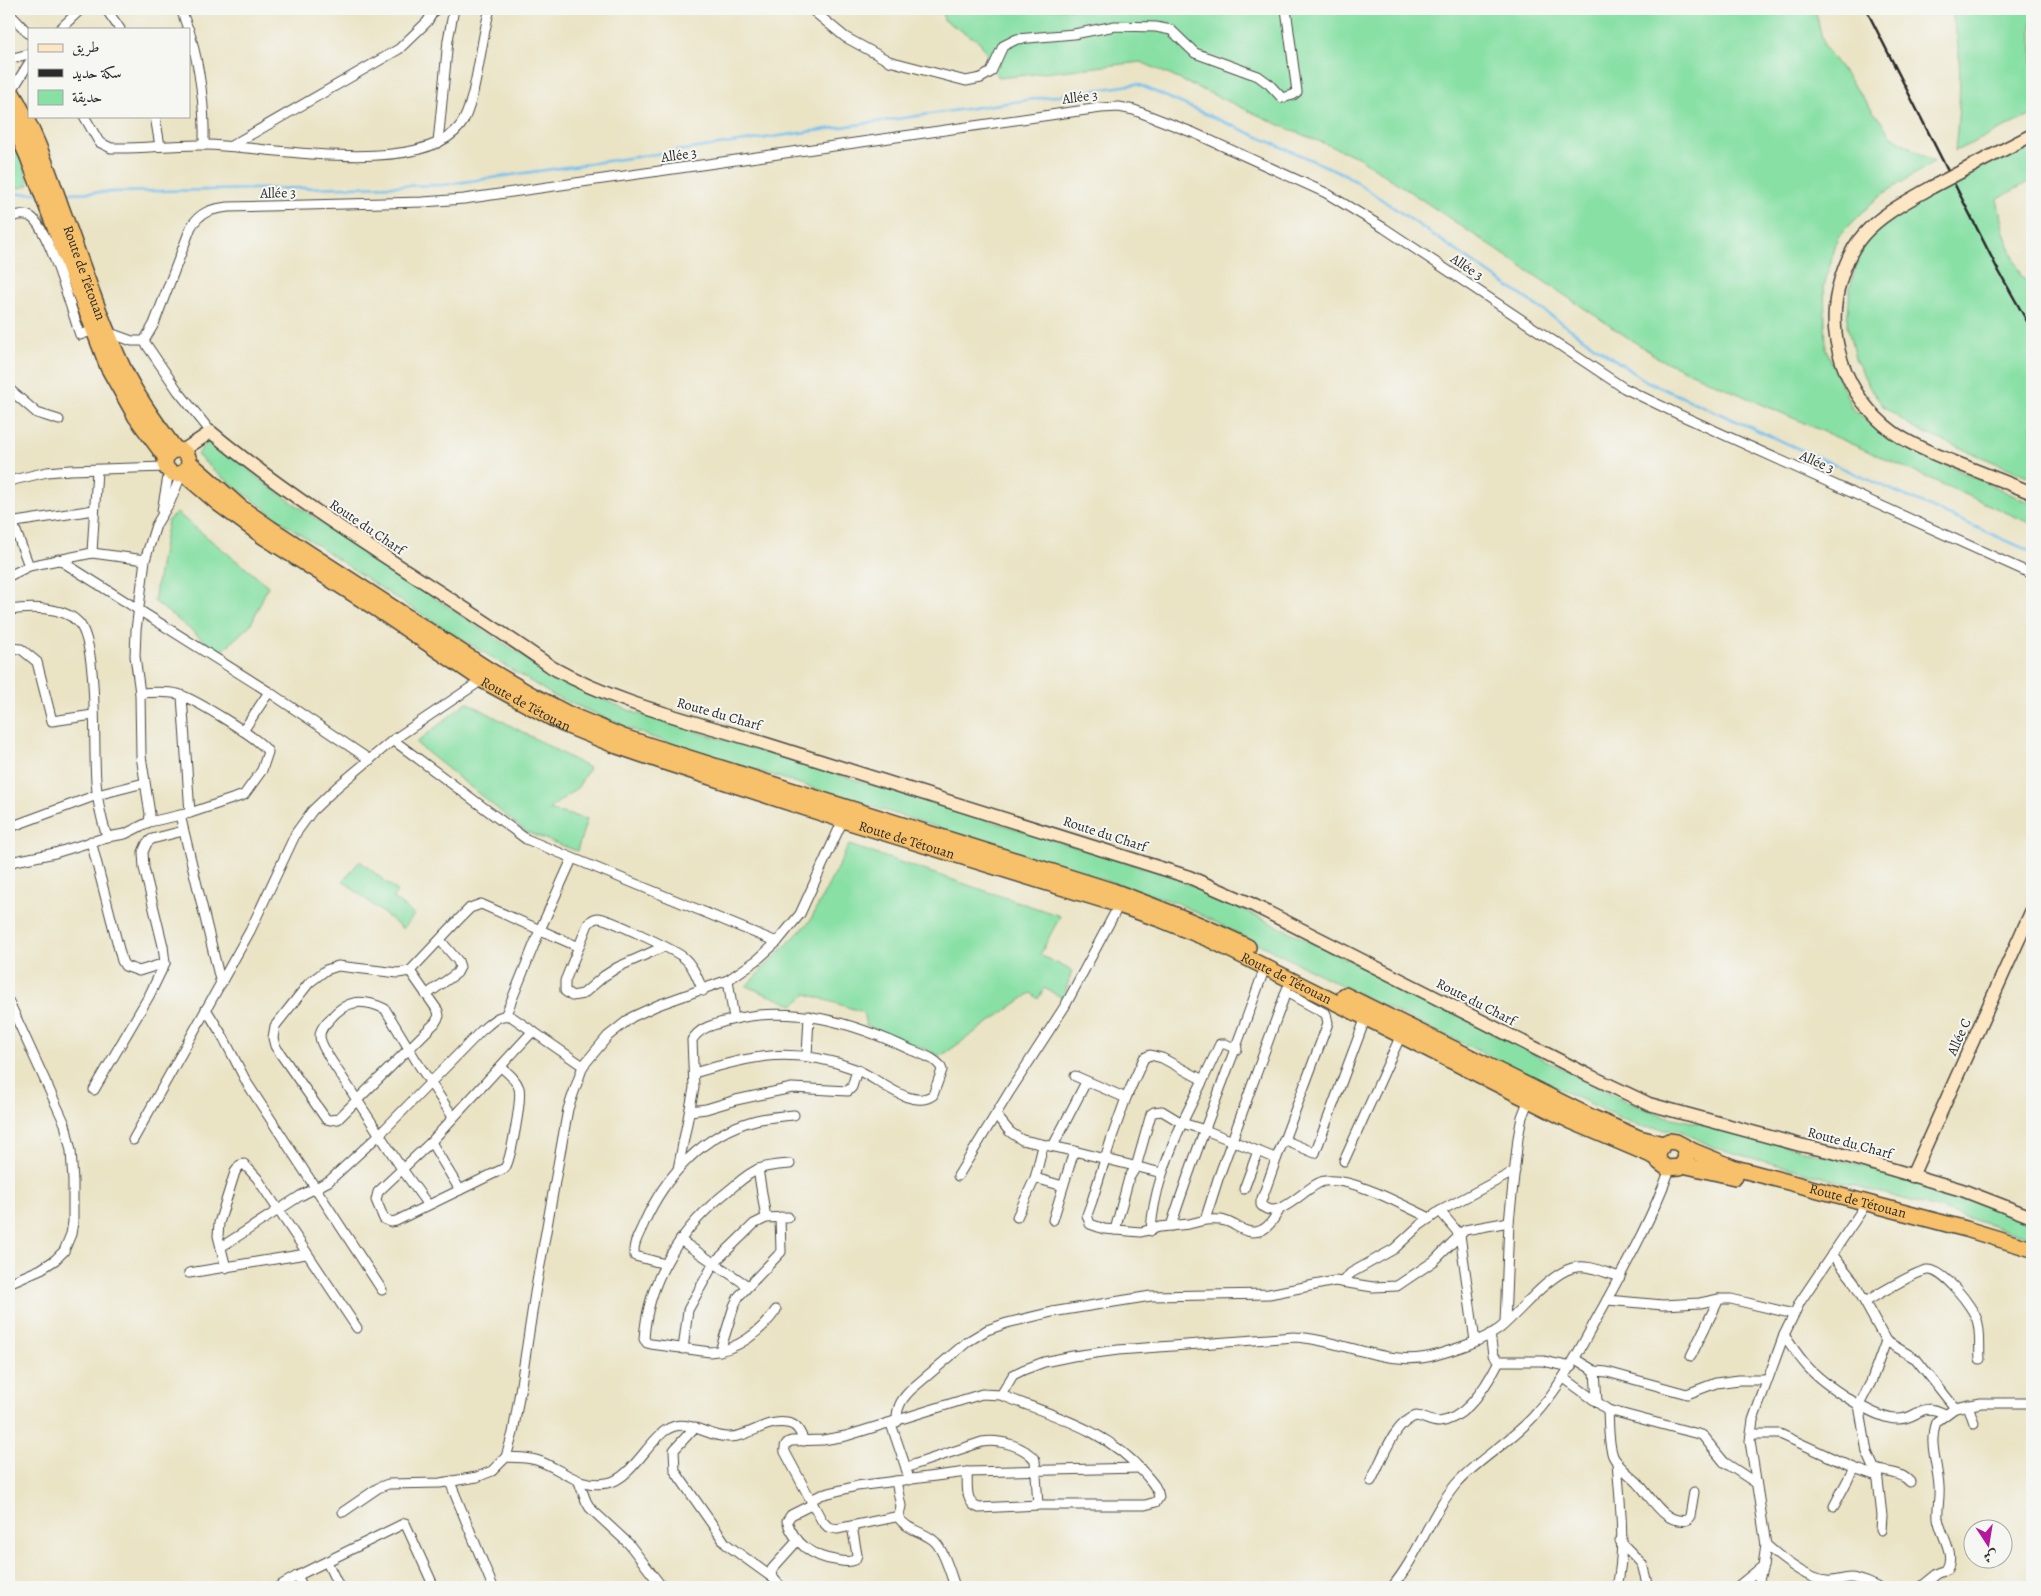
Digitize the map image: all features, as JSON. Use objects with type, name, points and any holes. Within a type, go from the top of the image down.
[{"type":"highway","name":"Route de Tétouan","points":[[10,90],[27,122],[43,179],[121,392],[136,417],[177,463],[219,504],[264,538],[380,611],[482,680],[564,724],[617,746],[843,820],[1119,905],[1211,940],[1265,967],[1288,986],[1366,1017],[1571,1121],[1660,1151]]},
{"type":"highway","name":"Route de Tétouan","points":[[9,114],[43,179]]},
{"type":"highway","name":"Route de Tétouan","points":[[177,463],[230,498],[262,523],[489,670],[568,714],[624,737],[1103,888],[1163,909],[1213,930],[1598,1120],[1639,1138],[1660,1151]]},
{"type":"highway","points":[[1669,1141],[1676,1142],[1684,1148],[1686,1153],[1676,1167],[1664,1166],[1660,1151],[1669,1141]]},
{"type":"highway","name":"Route de Tétouan","points":[[1684,1148],[1735,1168],[1966,1229],[2032,1249]]},
{"type":"highway","name":"Route de Tétouan","points":[[1676,1167],[1712,1171],[1977,1241],[2032,1259]]},
{"type":"street","points":[[61,28],[81,9]]},
{"type":"street","points":[[106,9],[119,28]]},
{"type":"street","points":[[181,9],[187,28]]},
{"type":"street","points":[[231,146],[399,49],[426,22],[435,9]]},
{"type":"street","points":[[438,143],[448,40],[454,9]]},
{"type":"street","points":[[85,118],[95,137],[104,146],[119,148],[204,145],[334,155],[371,155],[412,150],[438,143],[453,133],[467,114],[490,9]]},
{"type":"street","points":[[811,9],[845,37],[889,61],[966,81],[981,78],[992,72],[1003,46],[1017,39],[1074,34],[1114,26],[1156,27],[1171,30],[1196,53],[1258,76],[1269,84],[1282,98],[1287,98],[1297,92],[1286,9]]},
{"type":"street","points":[[9,13],[28,33]]},
{"type":"street","points":[[190,38],[200,76],[204,107],[204,145]]},
{"type":"street","points":[[9,60],[28,54]]},
{"type":"street","points":[[10,90],[28,64]]},
{"type":"street","name":"Allée 3","points":[[144,341],[154,324],[192,227],[197,218],[211,209],[464,199],[1064,113],[1119,108],[1152,116],[1326,193],[1384,228],[1624,388],[2032,574]]},
{"type":"street","points":[[155,118],[160,146]]},
{"type":"street","points":[[2032,134],[1893,209],[1878,221],[1863,236],[1850,254],[1836,292],[1834,313],[1835,337],[1841,362],[1851,386],[1864,405],[1895,434],[1924,449],[2032,493]]},
{"type":"street","points":[[9,218],[23,214],[37,222],[47,240],[80,335],[100,331],[132,341],[144,341],[206,436],[177,463],[162,514]]},
{"type":"street","points":[[9,389],[37,413],[59,420]]},
{"type":"street","name":"Route du Charf","points":[[206,436],[553,668],[588,686],[681,719],[1189,877],[1251,904],[1649,1104],[1800,1146],[1833,1152],[1962,1190],[2032,1217]]},
{"type":"street","points":[[9,481],[47,472],[134,468],[177,463]]},
{"type":"street","points":[[149,822],[150,814],[144,783],[139,721],[140,693],[135,656],[138,611],[145,560],[156,525],[173,495],[177,463]]},
{"type":"street","points":[[92,553],[97,470]]},
{"type":"street","points":[[29,566],[10,520],[94,510]]},
{"type":"street","points":[[9,576],[29,566],[92,553],[145,560]]},
{"type":"street","points":[[58,559],[269,692],[370,760]]},
{"type":"street","points":[[9,610],[39,608],[54,611],[78,622],[87,638],[90,657],[97,795],[100,816],[107,837]]},
{"type":"street","points":[[9,648],[21,649],[37,662],[52,722],[93,715]]},
{"type":"street","points":[[133,1140],[206,1009],[222,984],[250,931],[296,833],[312,811],[337,787],[393,740],[482,680]]},
{"type":"street","points":[[9,864],[15,861],[55,854],[91,841],[130,832],[149,822],[180,815],[244,795],[262,770],[268,752],[265,747],[243,731],[182,696],[161,692],[140,693]]},
{"type":"street","points":[[243,731],[269,692]]},
{"type":"street","points":[[182,696],[190,812]]},
{"type":"street","points":[[393,740],[526,839],[777,942]]},
{"type":"street","points":[[13,826],[97,795],[144,783]]},
{"type":"street","points":[[180,815],[222,984]]},
{"type":"street","points":[[343,1512],[378,1488],[388,1484],[450,1482],[477,1477],[492,1470],[506,1457],[513,1433],[535,1292],[568,1109],[583,1066],[608,1036],[632,1017],[658,1004],[703,991],[728,980],[757,960],[777,942],[800,914],[843,820]]},
{"type":"street","points":[[94,1090],[149,996],[165,963],[164,946],[142,857],[144,847],[152,839],[183,830]]},
{"type":"street","points":[[91,841],[125,966],[139,972],[165,963]]},
{"type":"street","points":[[221,1247],[316,1187],[329,1181],[379,1135],[482,1030],[506,1014],[540,930],[572,859]]},
{"type":"street","points":[[410,971],[438,1011],[438,1019],[338,1119],[326,1119],[275,1046],[273,1038],[275,1026],[309,983],[326,970],[338,966],[398,973],[410,971],[470,908],[481,904],[579,947]]},
{"type":"street","points":[[958,1176],[1010,1090],[1065,1006],[1119,905]]},
{"type":"street","name":"Allée C","points":[[1912,1176],[2032,910]]},
{"type":"street","points":[[664,946],[618,967],[583,994],[572,996],[565,992],[564,987],[588,924],[592,920],[599,918],[664,946],[683,957],[690,965],[703,991]]},
{"type":"street","points":[[426,994],[459,970],[458,961],[440,940]]},
{"type":"street","points":[[1171,1226],[1186,1179],[1237,1049],[1265,967]]},
{"type":"street","points":[[728,980],[734,1019]]},
{"type":"street","points":[[1205,1220],[1288,986],[1326,1014],[1328,1020],[1284,1140],[1275,1158],[1271,1176],[1261,1201],[1264,1208],[1280,1209],[1320,1182],[1337,1180],[1360,1186],[1430,1218]]},
{"type":"street","points":[[9,1002],[65,1124],[71,1151],[73,1222],[71,1234],[64,1251],[55,1260],[41,1269],[9,1283]]},
{"type":"street","points":[[428,1205],[379,1135],[329,1057],[320,1039],[321,1030],[334,1014],[352,1002],[385,1008],[453,1117]]},
{"type":"street","points":[[206,1009],[247,1083],[382,1290]]},
{"type":"street","points":[[506,1014],[534,1031],[583,1066]]},
{"type":"street","points":[[678,1169],[694,1088],[692,1040],[696,1034],[709,1026],[734,1019],[780,1014],[830,1019],[866,1030],[940,1064],[942,1070],[933,1096],[918,1101],[904,1096],[857,1070],[836,1062],[807,1056],[781,1054],[760,1056],[742,1059],[694,1073]]},
{"type":"street","points":[[807,1056],[809,1016]]},
{"type":"street","points":[[1284,1140],[1314,1153],[1366,1017]]},
{"type":"street","points":[[501,1067],[512,1076],[519,1089],[517,1115],[508,1164],[502,1171],[396,1221],[384,1219],[378,1206],[376,1195],[431,1142],[534,1031]]},
{"type":"street","points":[[1344,1161],[1401,1035]]},
{"type":"street","points":[[1151,1231],[1154,1200],[1162,1173],[1182,1123],[1219,1046],[1225,1044],[1237,1049]]},
{"type":"street","points":[[1203,1080],[1162,1058],[1150,1055],[1144,1058],[1126,1098],[1106,1160],[1101,1169],[1088,1218],[1090,1224],[1094,1227],[1141,1232],[1205,1220],[1224,1220],[1247,1231],[1254,1232],[1262,1230],[1272,1223],[1280,1209]]},
{"type":"street","points":[[690,1111],[706,1110],[736,1100],[792,1088],[848,1092],[852,1087],[857,1070]]},
{"type":"street","points":[[1076,1076],[1126,1098]]},
{"type":"street","points":[[1017,1217],[1048,1146],[1086,1082]]},
{"type":"street","points":[[1506,1323],[1509,1222],[1520,1128],[1529,1099]]},
{"type":"street","points":[[1115,1230],[1129,1178],[1136,1167],[1151,1114],[1154,1112],[1162,1111],[1182,1123],[1205,1130],[1275,1158]]},
{"type":"street","points":[[665,1264],[635,1256],[634,1248],[647,1217],[678,1169],[696,1150],[741,1125],[769,1117],[794,1114]]},
{"type":"street","points":[[996,1116],[1022,1140],[1162,1173]]},
{"type":"street","points":[[431,1142],[460,1190]]},
{"type":"street","points":[[1053,1220],[1074,1151]]},
{"type":"street","points":[[1244,1190],[1258,1151]]},
{"type":"street","points":[[226,1268],[221,1247],[219,1223],[232,1179],[240,1166],[244,1164],[250,1169],[357,1328]]},
{"type":"street","points":[[776,1310],[760,1331],[720,1351],[710,1352],[683,1349],[647,1343],[644,1339],[651,1299],[665,1264],[680,1240],[714,1202],[758,1169],[790,1164]]},
{"type":"street","points":[[1396,1586],[1430,1524],[1455,1485],[1518,1431],[1564,1378],[1620,1277],[1676,1167]]},
{"type":"street","points":[[758,1169],[766,1218]]},
{"type":"street","points":[[1342,1282],[1351,1273],[1394,1249],[1440,1211],[1515,1171]]},
{"type":"street","points":[[1035,1178],[1063,1186]]},
{"type":"street","points":[[1757,1587],[1764,1566],[1766,1545],[1756,1483],[1751,1434],[1753,1420],[1784,1335],[1794,1314],[1862,1210]]},
{"type":"street","points":[[1440,1211],[1460,1233],[1474,1341]]},
{"type":"street","points":[[683,1349],[688,1310],[714,1263],[754,1224],[766,1218],[784,1217],[782,1252],[748,1286],[734,1306],[720,1351]]},
{"type":"street","points":[[909,1480],[894,1423],[897,1409],[914,1387],[967,1342],[987,1330],[1052,1312],[1132,1298],[1171,1295],[1269,1294],[1326,1282],[1342,1282],[1373,1287],[1397,1286],[1434,1261],[1460,1233],[1476,1227],[1509,1222]]},
{"type":"street","points":[[680,1240],[748,1286]]},
{"type":"street","points":[[188,1273],[306,1254]]},
{"type":"street","points":[[1832,1254],[1845,1269],[1886,1340],[1916,1359],[1955,1408]]},
{"type":"street","points":[[1001,1395],[1013,1376],[1023,1370],[1044,1362],[1118,1350],[1294,1337],[1312,1338],[1378,1355],[1411,1360],[1438,1354],[1490,1334],[1506,1323],[1546,1284],[1572,1268],[1587,1267],[1620,1277]]},
{"type":"street","points":[[1865,1302],[1916,1274],[1926,1270],[1934,1271],[1943,1276],[1960,1293],[1976,1316],[1979,1326],[1980,1359]]},
{"type":"street","points":[[1607,1300],[1663,1305],[1700,1303],[1719,1299],[1738,1300],[1794,1314]]},
{"type":"street","points":[[1691,1356],[1719,1299]]},
{"type":"street","points":[[1490,1334],[1493,1355],[1499,1362],[1573,1363],[1595,1372],[1607,1372],[1687,1394],[1716,1383],[1739,1380],[1767,1380]]},
{"type":"street","points":[[1784,1335],[1807,1367],[1859,1405],[1881,1415],[1898,1419],[1910,1416],[1924,1409],[1936,1409],[1945,1414]]},
{"type":"street","points":[[1881,1530],[1882,1516],[1877,1473],[1871,1464],[1867,1452],[1859,1405],[1871,1382],[1886,1340]]},
{"type":"street","points":[[1372,1481],[1389,1444],[1404,1423],[1416,1416],[1437,1422],[1444,1421],[1457,1414],[1473,1401],[1484,1388],[1499,1362]]},
{"type":"street","points":[[1595,1372],[1597,1402]]},
{"type":"street","points":[[1564,1378],[1608,1410],[1702,1435],[1724,1462],[1756,1483]]},
{"type":"street","points":[[897,1516],[837,1529],[828,1527],[822,1521],[785,1452],[785,1445],[788,1442],[846,1436],[894,1423],[982,1394],[1001,1395],[1086,1428],[1119,1448],[1140,1468],[1159,1493],[1158,1500],[1152,1504],[1145,1505],[1038,1505],[979,1508],[974,1506],[968,1495],[967,1472]]},
{"type":"street","points":[[1921,1587],[1937,1574],[1946,1570],[1950,1562],[1949,1550],[1938,1516],[1939,1489],[1932,1441],[1936,1422],[1955,1408],[1968,1405],[2032,1403]]},
{"type":"street","points":[[1968,1405],[1974,1423]]},
{"type":"street","points":[[1608,1410],[1612,1450],[1616,1462],[1620,1540],[1620,1576],[1617,1587]]},
{"type":"street","points":[[506,1457],[538,1460],[579,1482],[605,1484],[613,1482],[629,1469],[645,1449],[667,1430],[683,1425],[695,1427],[713,1435],[733,1437],[777,1423],[786,1423],[798,1429],[804,1441]]},
{"type":"street","points":[[695,1427],[675,1447],[673,1458],[675,1471],[726,1544],[773,1578],[781,1587]]},
{"type":"street","points":[[1751,1434],[1780,1434],[1854,1468],[1877,1473],[1895,1472],[1903,1475],[1910,1482]]},
{"type":"street","points":[[906,1468],[961,1448],[991,1441],[1001,1442],[1026,1451],[1035,1460],[1038,1505]]},
{"type":"street","points":[[1616,1462],[1640,1485],[1659,1509],[1675,1519],[1682,1521],[1689,1519],[1694,1492]]},
{"type":"street","points":[[852,1526],[857,1555],[856,1559],[852,1562],[812,1554],[798,1540],[789,1526],[788,1519],[821,1495],[857,1486],[967,1472],[1140,1468]]},
{"type":"street","points":[[1834,1506],[1854,1468]]},
{"type":"street","points":[[896,1481],[901,1506],[897,1516]]},
{"type":"street","points":[[450,1482],[493,1587]]},
{"type":"street","points":[[579,1482],[590,1508],[628,1544],[662,1587]]},
{"type":"street","points":[[897,1516],[910,1529],[934,1540],[942,1554],[955,1587]]},
{"type":"street","points":[[278,1587],[405,1523],[434,1587]]},
{"type":"street","points":[[773,1578],[772,1569],[798,1540]]},
{"type":"street","points":[[1620,1540],[1642,1564],[1648,1587]]},
{"type":"street","points":[[1766,1545],[1782,1558],[1817,1579],[1828,1582],[1852,1578],[1862,1580],[1877,1587]]},
{"type":"street","points":[[327,1562],[339,1587]]},
{"type":"street","points":[[1737,1587],[1764,1566]]},
{"type":"street","points":[[297,1576],[303,1587]]},
{"type":"green space","points":[[942,9],[1815,9],[1824,46],[1892,136],[1934,162],[1878,197],[1838,237],[1824,286],[1826,349],[1852,408],[1884,436],[2032,504],[2032,524],[1660,359],[1358,157],[1291,130],[1141,62],[999,78],[980,42],[944,20]]},
{"type":"green space","points":[[1951,9],[2032,9],[2032,115],[1955,151],[1960,80],[1958,45]]},
{"type":"green space","points":[[9,131],[18,146],[29,185],[20,188],[9,188]]},
{"type":"green space","points":[[2032,142],[2032,180],[1997,199],[2004,232],[2021,276],[2032,288],[2032,478],[1915,429],[1883,406],[1870,388],[1855,358],[1847,325],[1850,288],[1860,251],[1884,222],[1979,168]]},
{"type":"green space","points":[[215,440],[263,482],[354,545],[577,689],[636,713],[1171,876],[1339,955],[1630,1103],[1668,1117],[1715,1127],[1891,1173],[1987,1205],[2032,1223],[2032,1238],[1926,1205],[1715,1148],[1679,1130],[1640,1127],[1381,1005],[1177,903],[645,735],[554,696],[391,595],[284,523],[217,473],[197,455],[206,443]]},
{"type":"green space","points":[[177,513],[268,586],[251,624],[220,653],[154,601],[168,520]]},
{"type":"green space","points":[[467,702],[589,768],[578,787],[548,810],[587,819],[577,851],[526,832],[416,743]]},
{"type":"green space","points":[[849,845],[1060,916],[1040,955],[1072,971],[1063,998],[1044,988],[1038,999],[1031,993],[941,1056],[866,1025],[863,1012],[807,994],[793,1005],[746,986],[810,921]]},
{"type":"green space","points":[[360,861],[397,891],[393,898],[414,915],[403,929],[343,881]]},
{"type":"waterway","points":[[63,193],[443,185],[1137,84],[1346,175],[1646,381],[2032,552]]},
{"type":"waterway","points":[[9,194],[37,193]]},
{"type":"railway","points":[[1866,9],[1997,268],[2032,330]]}]
